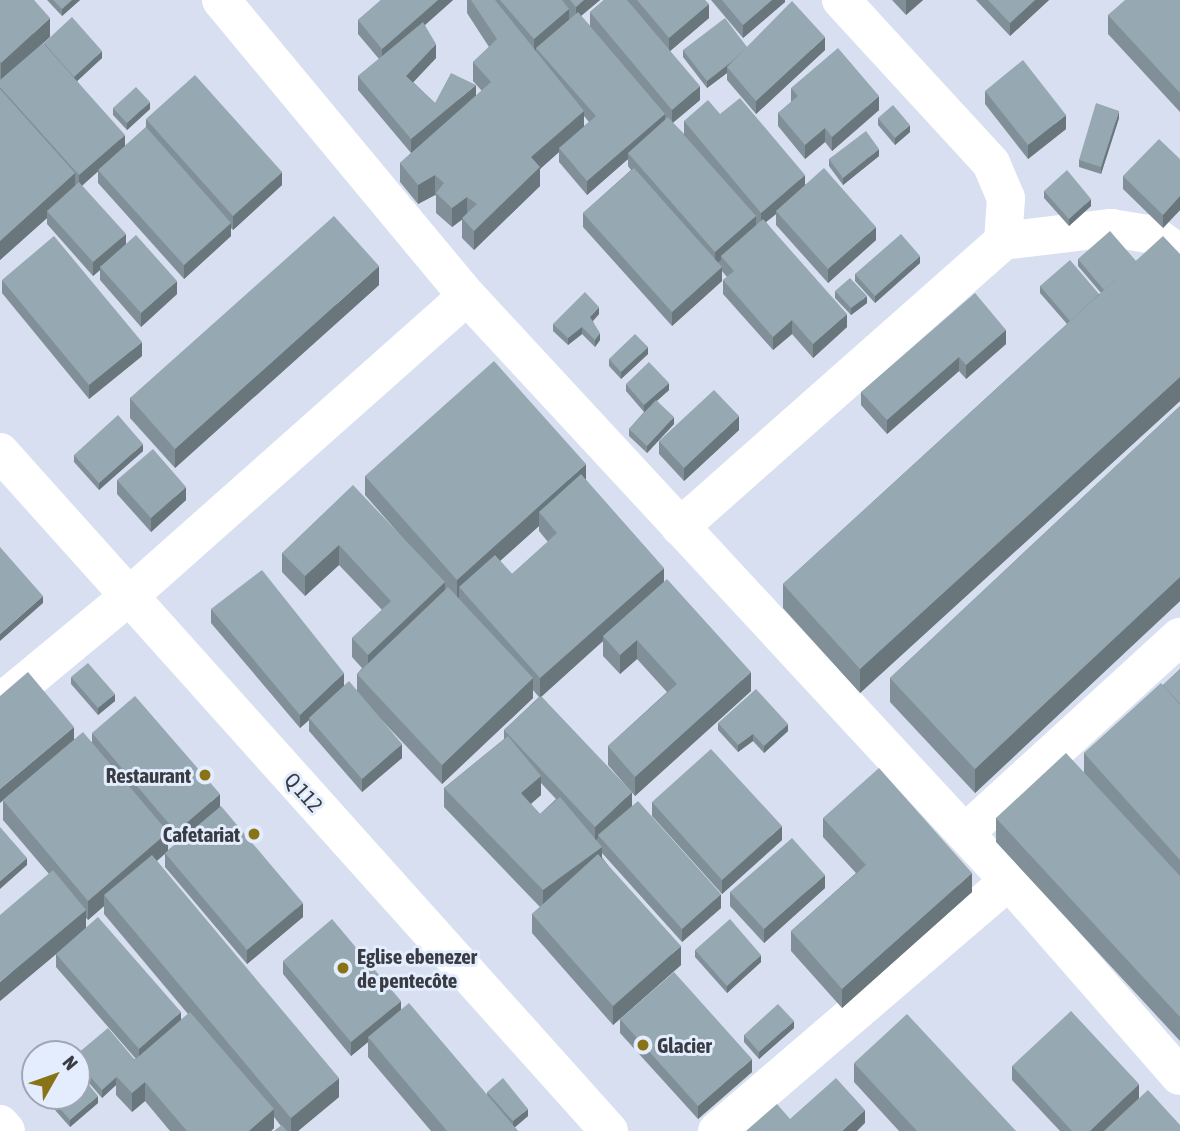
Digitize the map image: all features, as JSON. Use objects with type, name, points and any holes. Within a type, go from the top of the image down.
[{"type":"street","points":[[221,0],[467,296],[1009,881],[1180,1076]]},
{"type":"street","points":[[841,0],[991,163],[1006,198],[1003,240]]},
{"type":"street","points":[[680,527],[1003,240],[1111,228],[1154,236],[1180,254]]},
{"type":"street","points":[[0,703],[128,597],[467,296]]},
{"type":"street","name":"Q 112","points":[[0,452],[609,1131]]},
{"type":"street","points":[[965,833],[1180,638]]},
{"type":"street","points":[[717,1131],[1009,881]]},
{"type":"street","points":[[0,1124],[6,1131]]},
{"type":"building","points":[[0,0],[34,0],[50,18],[1,63],[0,61]]},
{"type":"building","points":[[53,0],[72,0],[62,9]]},
{"type":"building","points":[[381,0],[438,0],[382,49],[358,20]]},
{"type":"building","points":[[471,0],[495,0],[584,111],[531,157],[540,167],[474,231],[462,218],[477,204],[467,197],[452,208],[436,193],[444,183],[435,175],[418,185],[400,163],[491,82],[473,62],[497,39]]},
{"type":"building","points":[[500,0],[562,0],[569,9],[534,39]]},
{"type":"building","points":[[570,0],[584,0],[576,7]]},
{"type":"building","points":[[604,0],[627,0],[700,86],[672,110],[590,12]]},
{"type":"building","points":[[637,0],[705,0],[709,4],[669,38]]},
{"type":"building","points":[[722,0],[772,0],[743,25]]},
{"type":"building","points":[[988,0],[1035,0],[1010,23]]},
{"type":"building","points":[[1125,0],[1180,0],[1180,93],[1108,15]]},
{"type":"building","points":[[792,1],[825,37],[756,101],[727,67]]},
{"type":"building","points":[[578,12],[665,114],[587,181],[559,148],[596,116],[536,48]]},
{"type":"building","points":[[72,17],[102,51],[74,77],[44,43]]},
{"type":"building","points":[[725,18],[747,47],[707,81],[683,50]]},
{"type":"building","points":[[423,22],[436,44],[406,76],[435,103],[451,73],[476,85],[411,139],[358,76]]},
{"type":"building","points":[[43,43],[125,135],[79,175],[0,87],[0,80]]},
{"type":"building","points":[[838,48],[879,96],[832,137],[825,128],[805,145],[778,113],[798,96],[791,88]]},
{"type":"building","points":[[1023,60],[1066,115],[1028,145],[985,91]]},
{"type":"building","points":[[195,75],[282,172],[233,216],[146,119]]},
{"type":"building","points":[[136,87],[150,102],[127,123],[113,108]]},
{"type":"building","points":[[0,89],[75,173],[0,241]]},
{"type":"building","points":[[740,98],[805,175],[761,213],[684,121],[708,100],[720,114]]},
{"type":"building","points":[[1096,103],[1119,111],[1101,167],[1079,160]]},
{"type":"building","points":[[893,105],[910,125],[895,138],[878,118]]},
{"type":"building","points":[[668,117],[756,216],[715,252],[628,153]]},
{"type":"building","points":[[146,127],[231,223],[184,265],[98,170]]},
{"type":"building","points":[[866,131],[879,149],[843,178],[829,159]]},
{"type":"building","points":[[1159,139],[1180,159],[1180,196],[1163,215],[1123,176]]},
{"type":"building","points":[[634,168],[722,267],[672,312],[583,213]]},
{"type":"building","points":[[824,168],[876,227],[828,269],[776,211]]},
{"type":"building","points":[[1067,170],[1091,199],[1069,219],[1044,191]]},
{"type":"building","points":[[79,182],[126,234],[93,262],[47,211]]},
{"type":"building","points":[[334,216],[379,266],[175,449],[130,398]]},
{"type":"building","points":[[763,219],[847,314],[813,344],[792,320],[773,337],[723,280],[734,271],[721,256]]},
{"type":"building","points":[[1110,231],[1136,261],[1104,290],[1078,259]]},
{"type":"building","points":[[901,234],[920,256],[875,296],[855,274]]},
{"type":"building","points":[[136,235],[177,281],[141,313],[100,267]]},
{"type":"building","points":[[54,236],[142,342],[89,385],[2,280]]},
{"type":"building","points":[[1163,236],[1180,254],[1180,377],[860,669],[783,584]]},
{"type":"building","points":[[1070,260],[1099,294],[1070,321],[1040,286]]},
{"type":"building","points":[[850,278],[867,296],[851,308],[835,291]]},
{"type":"building","points":[[585,292],[599,307],[590,317],[600,333],[595,340],[582,327],[568,338],[553,324]]},
{"type":"building","points":[[975,293],[1006,330],[966,365],[959,357],[887,420],[861,392]]},
{"type":"building","points":[[635,334],[648,347],[621,372],[609,359]]},
{"type":"building","points":[[494,361],[586,464],[457,580],[365,476]]},
{"type":"building","points":[[649,362],[669,383],[644,405],[626,384]]},
{"type":"building","points":[[714,390],[739,416],[684,468],[659,441]]},
{"type":"building","points":[[656,400],[674,417],[647,446],[629,429]]},
{"type":"building","points":[[1180,406],[1180,577],[975,769],[890,678]]},
{"type":"building","points":[[118,415],[143,444],[99,483],[74,455]]},
{"type":"building","points":[[153,449],[186,487],[151,518],[117,480]]},
{"type":"building","points":[[581,474],[664,568],[540,678],[459,587],[495,555],[512,574],[557,533],[539,512]]},
{"type":"building","points":[[353,485],[445,582],[368,655],[352,638],[391,601],[339,545],[305,576],[282,553]]},
{"type":"building","points":[[0,547],[43,596],[0,634]]},
{"type":"building","points":[[262,570],[344,673],[300,715],[211,609]]},
{"type":"building","points":[[667,579],[751,672],[635,777],[608,746],[677,684],[637,640],[620,655],[603,636]]},
{"type":"building","points":[[448,587],[533,678],[442,765],[357,674]]},
{"type":"building","points":[[88,663],[115,694],[98,708],[71,677]]},
{"type":"building","points":[[1180,669],[1180,704],[1163,685]]},
{"type":"building","points":[[28,672],[74,727],[0,789],[0,696]]},
{"type":"building","points":[[349,681],[402,744],[362,779],[309,718]]},
{"type":"building","points":[[1161,683],[1180,705],[1180,860],[1084,753]]},
{"type":"building","points":[[756,689],[788,724],[764,746],[753,734],[738,745],[718,723]]},
{"type":"building","points":[[135,696],[220,794],[176,832],[92,733]]},
{"type":"building","points":[[541,696],[632,792],[595,827],[504,730]]},
{"type":"building","points":[[83,732],[168,832],[88,901],[3,800]]},
{"type":"building","points":[[508,736],[541,776],[521,793],[540,814],[560,797],[602,847],[543,890],[444,788]]},
{"type":"building","points":[[711,749],[782,826],[722,880],[652,802]]},
{"type":"building","points":[[1066,753],[1180,876],[1180,1017],[996,818]]},
{"type":"building","points":[[879,768],[972,873],[842,989],[791,931],[866,865],[823,818]]},
{"type":"building","points":[[638,801],[721,894],[682,929],[598,835]]},
{"type":"building","points":[[221,806],[303,903],[247,950],[165,853]]},
{"type":"building","points":[[0,827],[27,858],[0,881]]},
{"type":"building","points":[[792,838],[825,875],[764,929],[730,892]]},
{"type":"building","points":[[598,854],[681,946],[613,1006],[532,914]]},
{"type":"building","points":[[152,855],[339,1078],[291,1118],[104,895]]},
{"type":"building","points":[[53,870],[86,910],[0,982],[0,915]]},
{"type":"building","points":[[98,917],[181,1012],[139,1049],[56,954]]},
{"type":"building","points":[[332,919],[401,1001],[351,1042],[283,961]]},
{"type":"building","points":[[730,919],[761,955],[727,986],[695,950]]},
{"type":"building","points":[[674,972],[752,1059],[698,1106],[620,1019]]},
{"type":"building","points":[[409,1003],[518,1131],[447,1131],[368,1037]]},
{"type":"building","points":[[778,1004],[794,1021],[759,1052],[744,1035]]},
{"type":"building","points":[[1071,1011],[1139,1084],[1090,1131],[1072,1131],[1012,1066]]},
{"type":"building","points":[[190,1012],[274,1109],[249,1131],[187,1131],[145,1082],[132,1093],[116,1076]]},
{"type":"building","points":[[907,1014],[1016,1131],[917,1131],[854,1063]]},
{"type":"building","points":[[108,1028],[135,1060],[102,1090],[91,1078],[91,1042]]},
{"type":"building","points":[[503,1078],[528,1109],[513,1121],[487,1092]]},
{"type":"building","points":[[836,1078],[865,1110],[842,1131],[746,1131],[777,1104],[790,1119]]},
{"type":"building","points":[[91,1088],[98,1096],[91,1102]]},
{"type":"building","points":[[1148,1090],[1180,1125],[1180,1131],[1104,1131]]},
{"type":"building","points":[[61,1110],[82,1110],[70,1120]]},
{"type":"building","points":[[282,1125],[287,1131],[274,1131]]},
{"type":"place","name":"Restaurant","points":[[205,775]]},
{"type":"place","name":"Cafetariat","points":[[254,834]]},
{"type":"place","name":"Eglise ebenezer de pentecôte","points":[[343,968]]},
{"type":"place","name":"Glacier","points":[[643,1045]]}]
